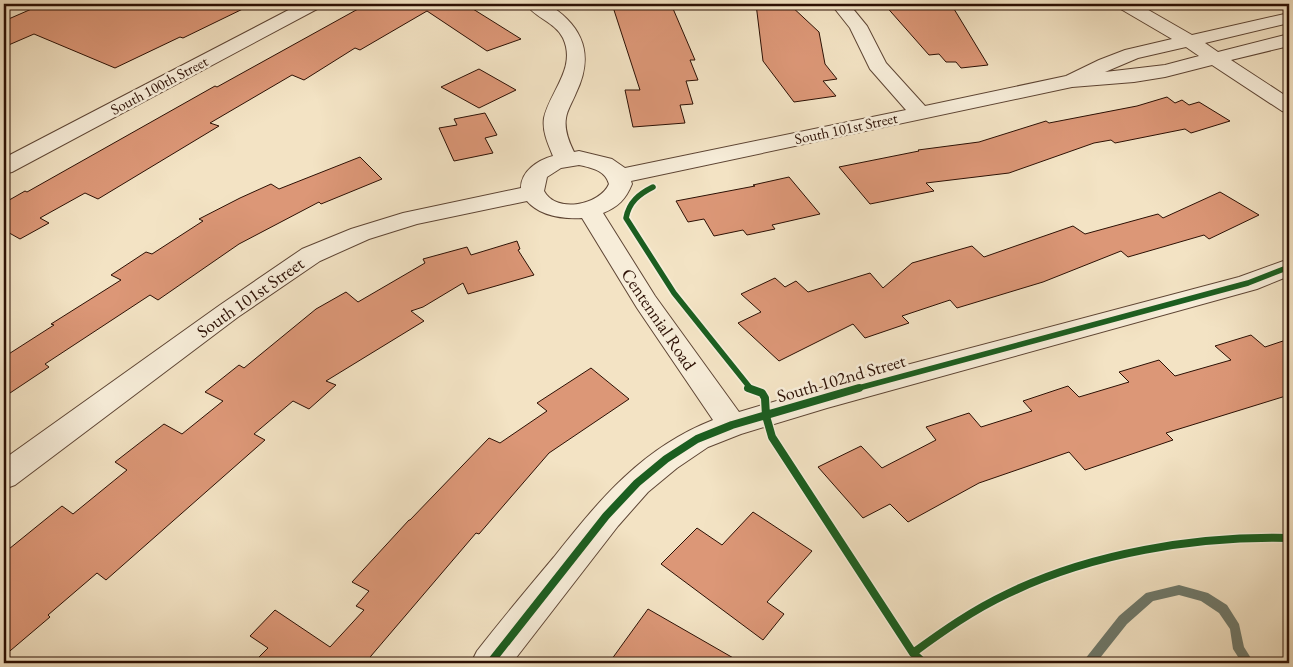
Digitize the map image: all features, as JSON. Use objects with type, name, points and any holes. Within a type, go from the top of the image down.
[{"type":"street","name":"South 100th Street","points":[[4,166],[314,4]]},
{"type":"street","points":[[535,4],[553,14],[575,40],[578,56],[576,73],[555,118],[556,135],[566,160]]},
{"type":"street","points":[[840,4],[858,26],[877,65],[920,113]]},
{"type":"street","points":[[1125,4],[1188,41],[1289,106]]},
{"type":"street","name":"South 101st Street","points":[[1072,81],[1106,64],[1132,54],[1289,18]]},
{"type":"street","name":"South 101st Street","points":[[620,176],[1072,81],[1134,76],[1165,71],[1289,40]]},
{"type":"street","points":[[579,158],[598,162],[614,169],[620,176],[622,184],[619,192],[612,200],[589,210],[568,211],[548,206],[538,200],[533,193],[532,184],[535,176],[542,169],[566,160],[579,158]]},
{"type":"street","name":"South 101st Street","points":[[4,476],[229,310],[311,255],[360,234],[412,218],[533,193]]},
{"type":"street","name":"Centennial Road","points":[[589,210],[646,302],[732,425]]},
{"type":"street","name":"South 102nd Street","points":[[490,663],[606,516],[630,490],[666,458],[682,448],[732,425],[826,397],[1248,282],[1289,267]]},
{"type":"building","points":[[43,4],[253,4],[115,68],[34,34],[4,47],[4,21]]},
{"type":"building","points":[[367,4],[465,4],[521,39],[487,51],[427,11],[360,50],[355,48],[304,80],[292,75],[210,123],[219,126],[98,199],[85,193],[40,218],[49,223],[20,239],[4,230],[4,203]]},
{"type":"building","points":[[612,4],[671,4],[695,60],[690,60],[698,80],[686,81],[693,104],[680,105],[685,123],[633,127],[625,90],[640,90]]},
{"type":"building","points":[[756,4],[789,4],[819,32],[825,64],[837,79],[823,81],[836,96],[794,102],[763,61]]},
{"type":"building","points":[[884,4],[951,4],[988,65],[961,68],[956,62],[946,62],[939,54],[929,55]]},
{"type":"building","points":[[479,69],[516,90],[479,108],[441,87]]},
{"type":"building","points":[[1167,97],[1175,103],[1182,100],[1189,105],[1199,102],[1230,121],[1191,133],[1185,129],[1115,143],[1111,140],[1094,143],[1009,173],[926,183],[934,191],[870,204],[839,167],[918,150],[979,142],[1046,121],[1049,123],[1137,106]]},
{"type":"building","points":[[485,113],[497,135],[485,138],[493,153],[454,161],[439,128],[457,125],[454,119]]},
{"type":"building","points":[[360,157],[382,179],[321,204],[319,202],[239,244],[158,300],[150,295],[45,364],[49,367],[4,397],[4,357],[54,325],[51,324],[121,280],[111,275],[146,252],[152,254],[203,221],[199,219],[240,198],[271,184],[279,189]]},
{"type":"building","points":[[789,177],[820,214],[772,225],[775,229],[747,235],[743,230],[714,236],[704,219],[688,222],[676,201],[755,186],[753,185]]},
{"type":"building","points":[[1220,192],[1259,215],[1209,239],[1204,235],[1128,257],[1121,251],[1043,282],[957,308],[950,300],[902,316],[909,323],[865,338],[853,324],[779,361],[738,323],[761,312],[741,294],[775,278],[785,287],[796,281],[808,292],[870,273],[883,288],[912,263],[972,246],[984,257],[1073,226],[1085,234],[1158,214],[1163,218]]},
{"type":"building","points":[[517,241],[520,249],[518,250],[534,275],[468,294],[463,283],[423,307],[411,311],[424,321],[326,381],[336,385],[309,409],[293,401],[254,434],[265,440],[106,580],[97,573],[48,615],[50,617],[4,656],[4,553],[62,506],[73,514],[127,470],[115,462],[164,424],[182,434],[223,401],[205,392],[239,365],[244,368],[316,309],[346,292],[358,302],[425,263],[423,259],[467,247],[471,255]]},
{"type":"building","points":[[1251,335],[1265,347],[1289,339],[1289,395],[1166,433],[1173,440],[1085,470],[1069,452],[979,483],[908,522],[890,504],[863,518],[818,467],[861,446],[882,468],[936,440],[926,427],[969,413],[981,427],[1032,411],[1023,401],[1068,386],[1079,397],[1129,382],[1119,372],[1159,360],[1175,376],[1231,360],[1215,346]]},
{"type":"building","points":[[591,368],[629,399],[549,453],[479,534],[476,533],[365,663],[253,663],[268,648],[250,636],[275,610],[330,647],[364,610],[356,606],[369,591],[352,582],[409,520],[489,438],[500,443],[547,411],[537,403]]},
{"type":"building","points":[[753,512],[812,551],[767,602],[784,614],[763,640],[661,564],[697,528],[722,545]]},
{"type":"building","points":[[648,609],[742,663],[609,663]]},
{"type":"waterway","points":[[1089,663],[1123,620],[1150,597],[1179,590],[1204,597],[1223,609],[1235,628],[1239,649],[1248,663]]},
{"type":"cycle path","points":[[653,187],[643,192],[631,203],[626,218],[674,293],[749,389],[762,393],[765,398],[766,416],[772,437],[913,653],[924,663]]},
{"type":"cycle path","points":[[490,663],[606,516],[637,483],[666,459],[697,439],[732,425],[827,397],[1248,283],[1289,267]]},
{"type":"cycle path","points":[[913,653],[991,602],[1019,588],[1083,566],[1170,545],[1230,538],[1289,538]]}]
